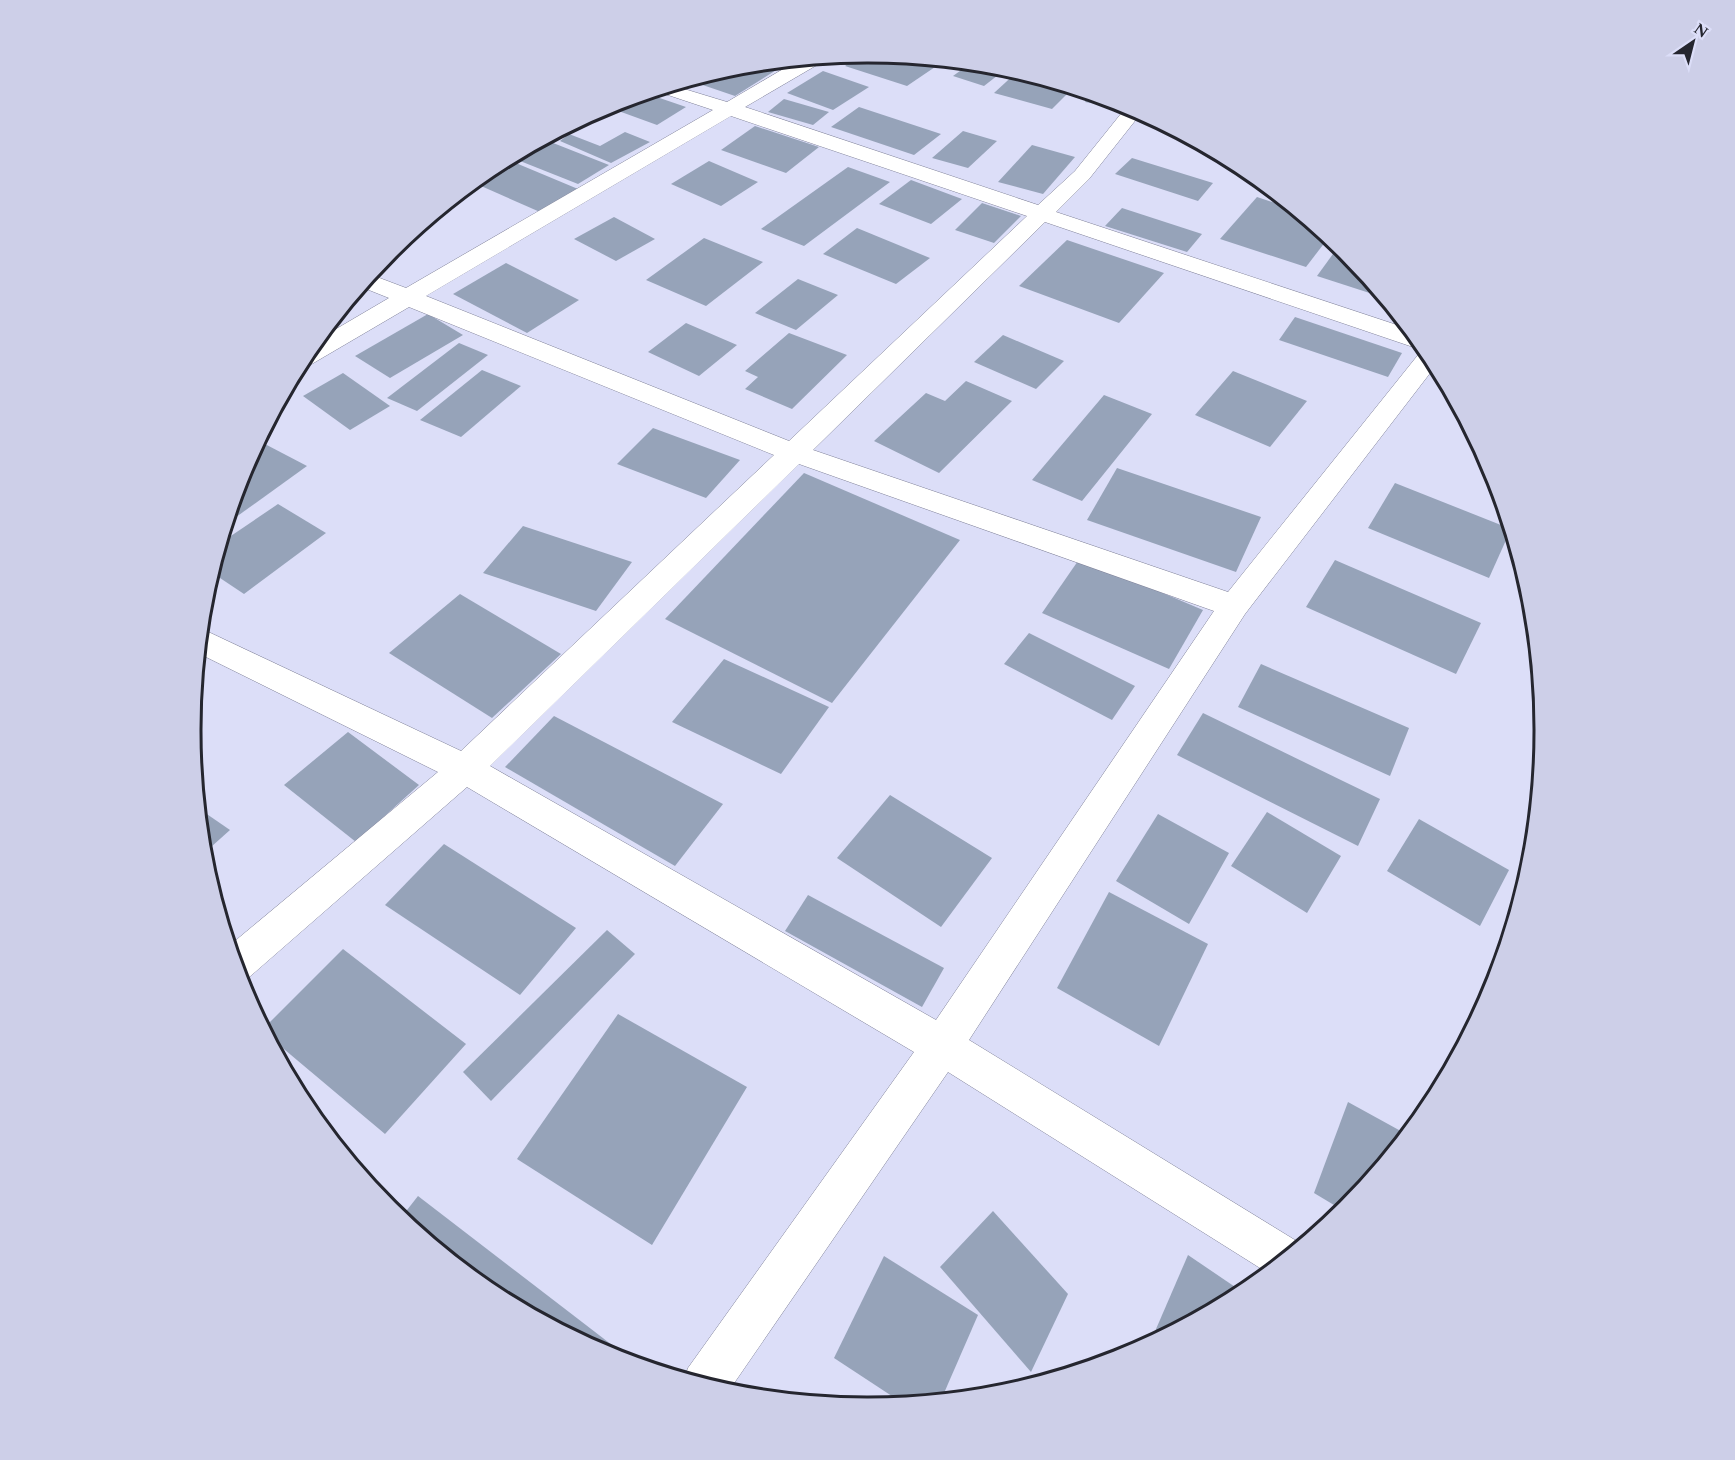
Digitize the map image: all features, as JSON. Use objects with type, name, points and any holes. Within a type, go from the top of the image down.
[{"type":"street","points":[[320,349],[800,67]]},
{"type":"street","points":[[674,92],[1406,337]]},
{"type":"street","points":[[242,959],[465,769],[1082,175],[1130,117]]},
{"type":"street","points":[[372,283],[792,452],[1234,606]]},
{"type":"street","points":[[710,1378],[942,1046],[1234,606],[1425,363]]},
{"type":"street","points":[[206,643],[465,769],[942,1046],[1280,1254]]},
{"type":"building","points":[[849,63],[868,63],[935,67],[907,86],[845,66]]},
{"type":"building","points":[[777,69],[735,96],[701,85]]},
{"type":"building","points":[[961,70],[997,76],[984,86],[953,76]]},
{"type":"building","points":[[823,71],[869,87],[833,110],[787,93]]},
{"type":"building","points":[[1010,79],[1067,94],[1052,109],[994,93]]},
{"type":"building","points":[[657,97],[686,107],[657,125],[619,111]]},
{"type":"building","points":[[784,99],[829,112],[813,125],[768,112]]},
{"type":"building","points":[[859,107],[941,134],[914,155],[831,127]]},
{"type":"building","points":[[755,126],[819,147],[786,173],[721,150]]},
{"type":"building","points":[[963,131],[997,141],[968,168],[932,158]]},
{"type":"building","points":[[625,132],[650,142],[611,163],[560,141],[569,134],[600,146]]},
{"type":"building","points":[[552,143],[609,165],[578,184],[520,161]]},
{"type":"building","points":[[1032,145],[1075,157],[1043,194],[998,182]]},
{"type":"building","points":[[1132,158],[1213,183],[1198,201],[1115,174]]},
{"type":"building","points":[[709,161],[758,182],[721,206],[671,184]]},
{"type":"building","points":[[516,163],[578,189],[540,212],[482,186]]},
{"type":"building","points":[[848,167],[890,182],[804,246],[761,229]]},
{"type":"building","points":[[911,180],[962,199],[931,224],[879,204]]},
{"type":"building","points":[[1257,197],[1277,203],[1324,244],[1306,267],[1220,239]]},
{"type":"building","points":[[982,203],[1021,216],[994,243],[955,230]]},
{"type":"building","points":[[1122,208],[1202,234],[1187,252],[1105,226]]},
{"type":"building","points":[[614,217],[655,239],[616,261],[574,239]]},
{"type":"building","points":[[857,228],[930,258],[896,284],[823,254]]},
{"type":"building","points":[[704,238],[763,262],[706,306],[646,280]]},
{"type":"building","points":[[1067,240],[1164,273],[1119,323],[1019,286]]},
{"type":"building","points":[[1334,253],[1372,294],[1317,276]]},
{"type":"building","points":[[506,263],[579,300],[527,333],[453,294]]},
{"type":"building","points":[[798,279],[838,295],[796,330],[755,313]]},
{"type":"building","points":[[428,314],[463,335],[390,378],[355,356]]},
{"type":"building","points":[[1295,317],[1402,353],[1388,377],[1279,340]]},
{"type":"building","points":[[686,323],[737,345],[699,376],[648,352]]},
{"type":"building","points":[[789,333],[847,355],[792,409],[745,389],[758,377],[745,371]]},
{"type":"building","points":[[1003,335],[1064,361],[1036,389],[974,362]]},
{"type":"building","points":[[459,343],[488,355],[417,411],[387,398]]},
{"type":"building","points":[[482,370],[521,386],[461,437],[420,420]]},
{"type":"building","points":[[1233,371],[1307,401],[1270,447],[1195,415]]},
{"type":"building","points":[[343,373],[390,406],[350,430],[303,396]]},
{"type":"building","points":[[966,381],[1012,401],[939,473],[874,441],[926,393],[945,401]]},
{"type":"building","points":[[1104,395],[1152,414],[1082,501],[1032,480]]},
{"type":"building","points":[[653,428],[740,460],[706,498],[617,464]]},
{"type":"building","points":[[265,444],[307,466],[236,517]]},
{"type":"building","points":[[1117,468],[1261,517],[1236,572],[1087,520]]},
{"type":"building","points":[[804,473],[960,540],[832,703],[665,619]]},
{"type":"building","points":[[1395,483],[1502,525],[1506,539],[1489,578],[1368,528]]},
{"type":"building","points":[[278,504],[326,533],[244,594],[218,577],[229,537]]},
{"type":"building","points":[[523,526],[632,562],[596,611],[483,573]]},
{"type":"building","points":[[1080,558],[1203,610],[1169,669],[1042,613]]},
{"type":"building","points":[[1335,560],[1481,623],[1456,674],[1306,607]]},
{"type":"building","points":[[460,594],[561,654],[492,718],[389,653]]},
{"type":"building","points":[[1029,633],[1135,686],[1112,720],[1004,664]]},
{"type":"building","points":[[724,659],[829,707],[781,774],[672,722]]},
{"type":"building","points":[[1261,664],[1409,728],[1390,776],[1238,707]]},
{"type":"building","points":[[1203,713],[1380,799],[1358,846],[1177,755]]},
{"type":"building","points":[[554,716],[723,804],[675,866],[505,767]]},
{"type":"building","points":[[348,732],[419,785],[356,842],[284,785]]},
{"type":"building","points":[[890,795],[992,858],[941,927],[837,858]]},
{"type":"building","points":[[1267,812],[1341,856],[1307,913],[1231,866]]},
{"type":"building","points":[[206,813],[230,830],[211,847]]},
{"type":"building","points":[[1158,814],[1229,853],[1189,924],[1116,881]]},
{"type":"building","points":[[1419,819],[1509,870],[1480,926],[1387,871]]},
{"type":"building","points":[[444,844],[576,928],[520,995],[385,905]]},
{"type":"building","points":[[1109,892],[1208,944],[1159,1046],[1057,988]]},
{"type":"building","points":[[808,895],[944,968],[922,1007],[785,931]]},
{"type":"building","points":[[607,930],[635,954],[491,1101],[463,1072]]},
{"type":"building","points":[[343,949],[466,1044],[385,1134],[280,1046],[268,1024]]},
{"type":"building","points":[[618,1014],[747,1087],[652,1245],[517,1159]]},
{"type":"building","points":[[1348,1102],[1401,1131],[1369,1170],[1335,1206],[1314,1193]]},
{"type":"building","points":[[418,1196],[615,1347],[534,1308],[497,1285],[461,1259],[406,1211]]},
{"type":"building","points":[[993,1211],[1068,1294],[1031,1372],[940,1267]]},
{"type":"building","points":[[1188,1255],[1235,1287],[1201,1308],[1155,1332]]},
{"type":"building","points":[[884,1256],[978,1315],[944,1392],[892,1396],[834,1358]]}]
